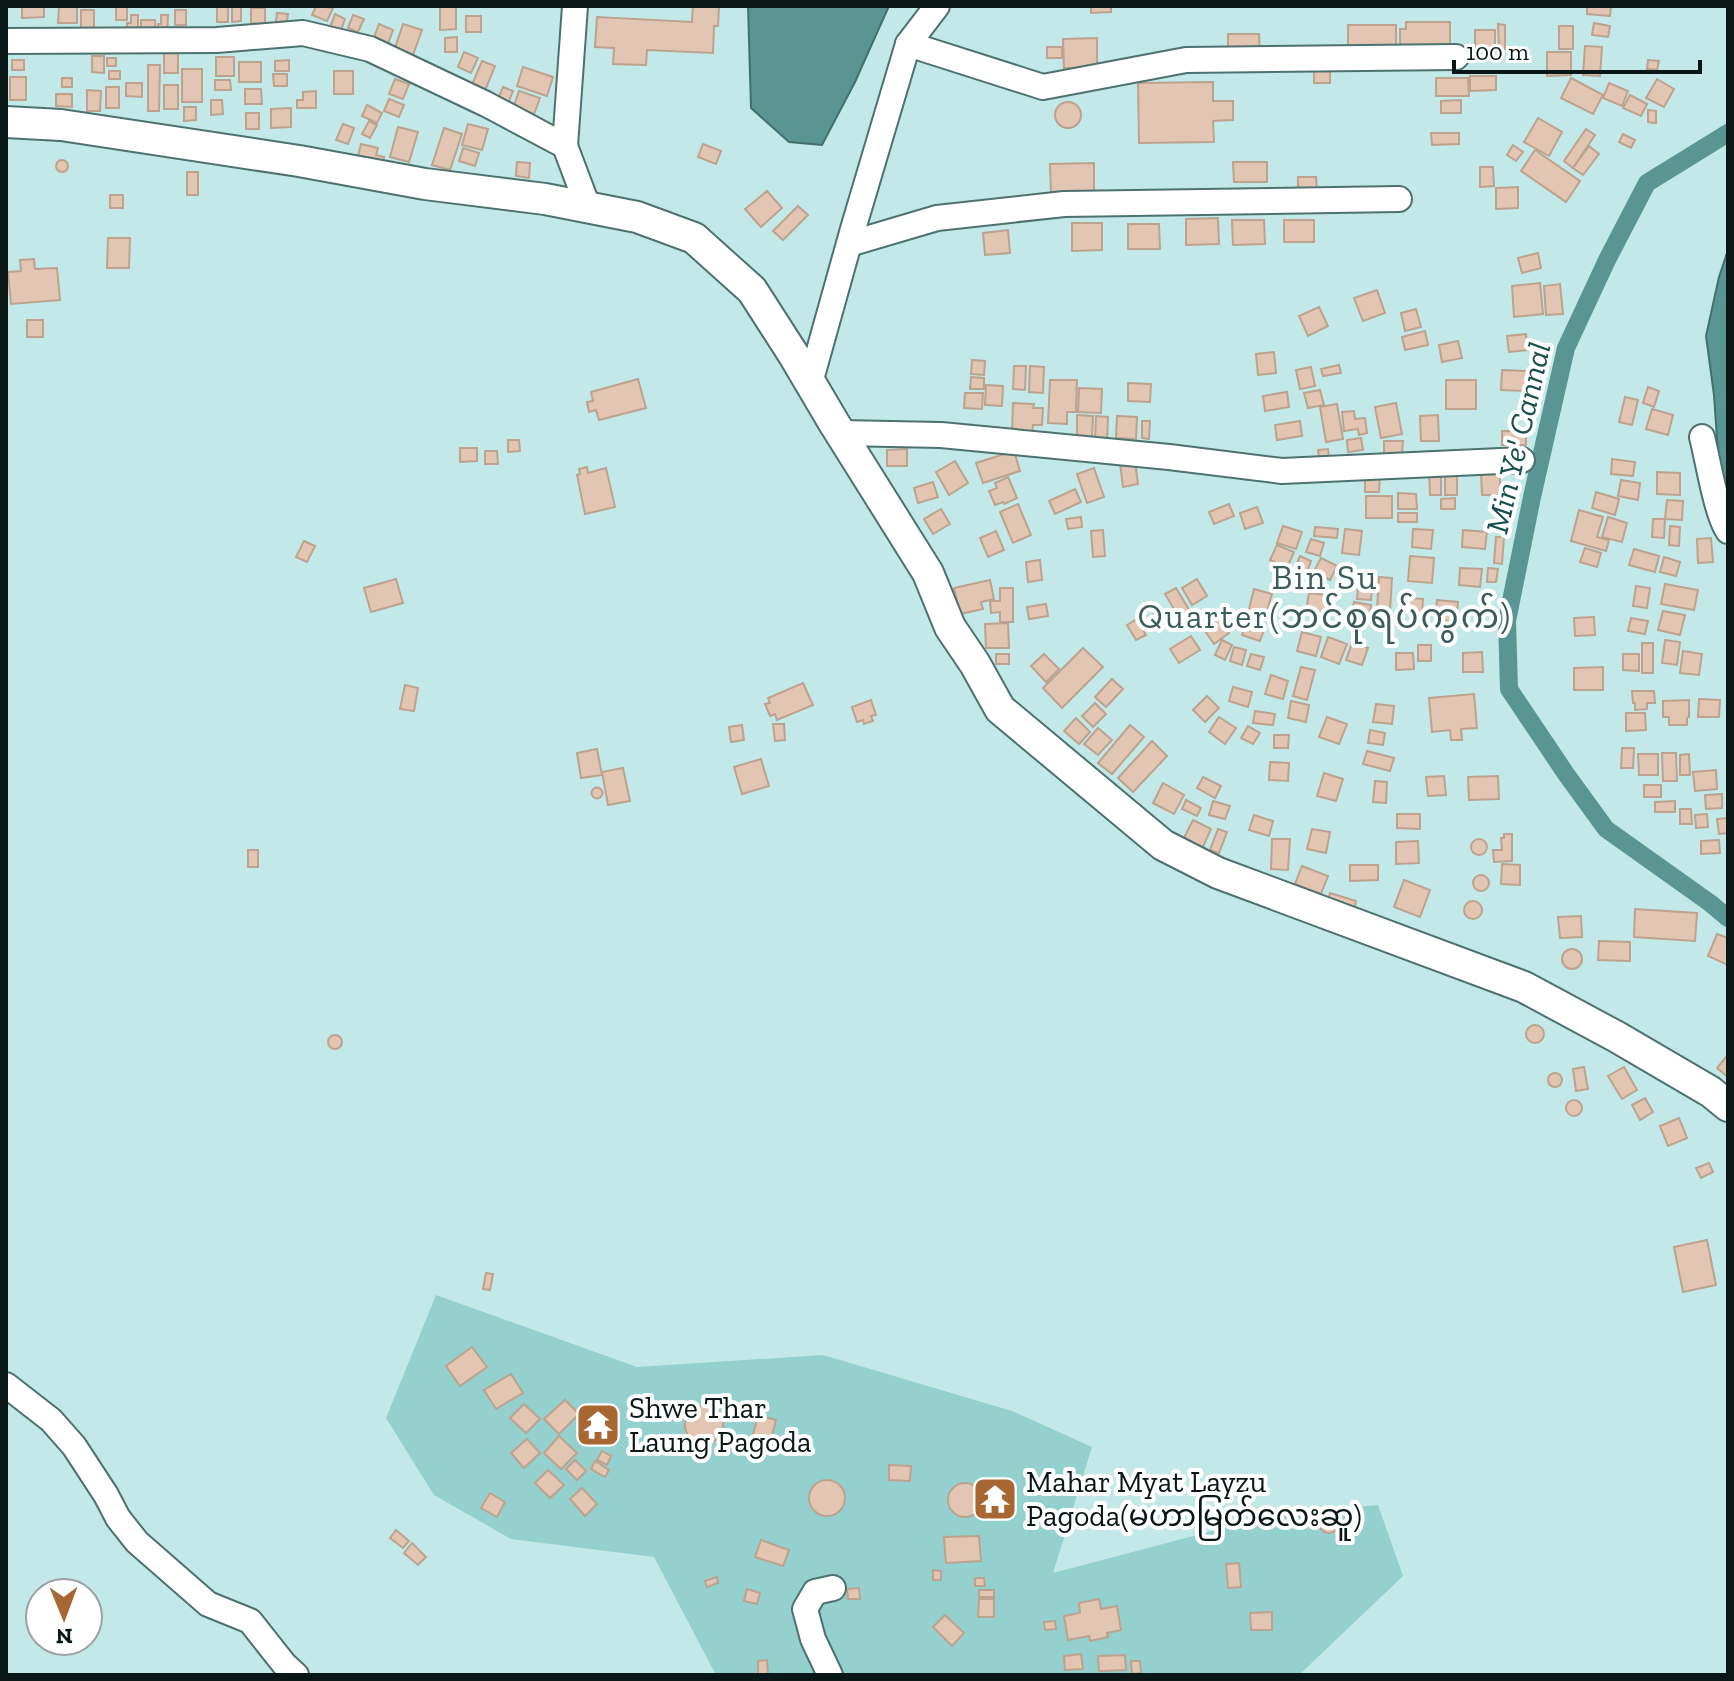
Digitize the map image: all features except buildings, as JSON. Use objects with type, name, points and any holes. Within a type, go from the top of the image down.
[{"type":"main road","points":[[6,122],[76,127],[425,184],[545,199],[637,217],[694,238],[752,290],[928,573],[950,627],[1000,709],[1163,845],[1218,873],[1524,987],[1671,1068],[1728,1106]]},
{"type":"street","points":[[575,6],[565,146],[588,207]]},
{"type":"street","points":[[810,383],[908,44],[937,6]]},
{"type":"street","points":[[6,41],[217,40],[303,33],[370,49],[486,104],[565,146]]},
{"type":"street","points":[[908,44],[1043,87],[1186,60],[1456,57]]},
{"type":"street","points":[[849,244],[937,218],[1064,204],[1399,199]]},
{"type":"street","points":[[841,433],[941,435],[1282,471],[1522,460]]},
{"type":"street","points":[[1702,437],[1728,531]]},
{"type":"street","points":[[6,1385],[51,1420],[74,1446],[118,1518],[137,1542],[208,1604],[250,1621],[296,1675]]},
{"type":"street","points":[[830,1675],[813,1639],[805,1609],[815,1592],[833,1588]]},
{"type":"shaded area","points":[[748,6],[889,6],[822,145],[789,142],[751,108]]},
{"type":"shaded area","points":[[1728,250],[1728,493],[1718,453],[1706,336]]},
{"type":"shaded area","points":[[436,1295],[637,1367],[823,1355],[1012,1411],[1092,1447],[1053,1573],[1273,1515],[1378,1505],[1403,1576],[1299,1675],[716,1675],[654,1557],[511,1539],[434,1495],[386,1418]]},
{"type":"waterway","name":"Min Ye' Cannal","points":[[1728,133],[1647,183],[1566,348],[1507,621],[1509,689],[1606,829],[1728,918]]},
{"type":"place","name":"Shwe Thar Laung Pagoda","points":[[598,1425]]},
{"type":"place","name":"Mahar Myat Layzu Pagoda(မဟာမြတ်လေးဆူ)","points":[[995,1499]]},
{"type":"district","name":"Bin Su Quarter(ဘင်စုရပ်ကွက်)","points":[[1325,596]]}]
